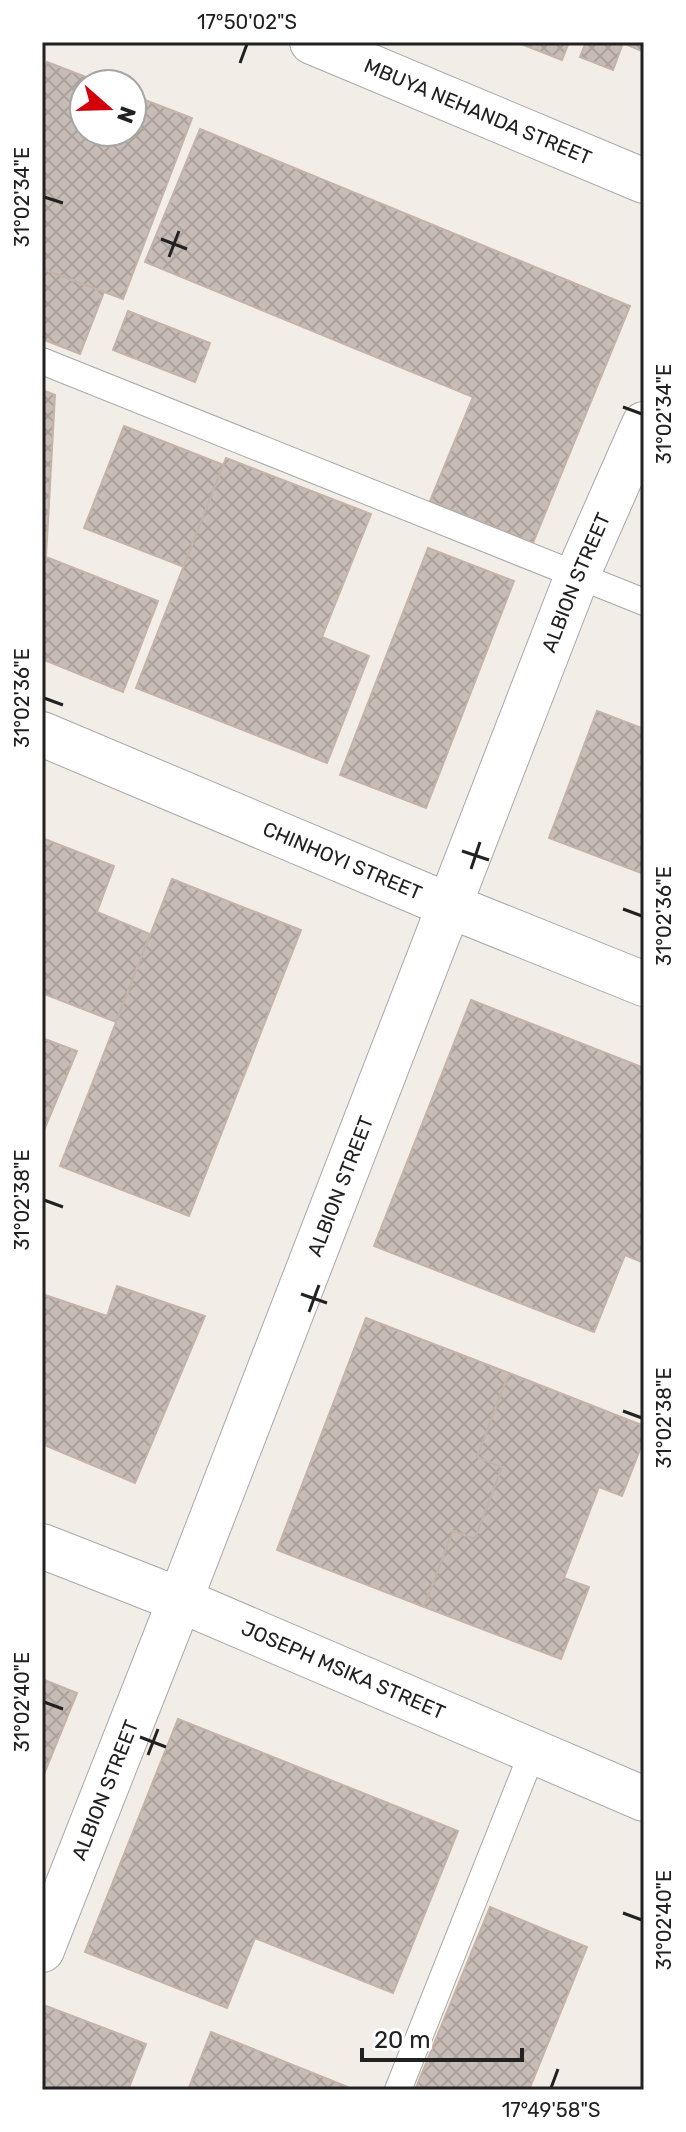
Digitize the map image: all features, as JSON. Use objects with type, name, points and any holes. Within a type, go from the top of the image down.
[{"type":"street","name":"MBUYA NEHANDA STREET","points":[[312,42],[644,181]]},
{"type":"street","name":"ALBION STREET","points":[[42,1950],[577,576],[644,424]]},
{"type":"street","name":"CHINHOYI STREET","points":[[42,734],[644,984]]},
{"type":"street","name":"JOSEPH MSIKA STREET","points":[[42,1546],[180,1600],[644,1799]]},
{"type":"lane","points":[[42,361],[644,602]]},
{"type":"lane","points":[[398,2090],[533,1751]]},
{"type":"building","points":[[516,42],[569,42],[562,60]]},
{"type":"building","points":[[586,42],[644,42],[644,52],[623,43],[613,70],[580,57]]},
{"type":"building","points":[[47,62],[68,70],[68,148],[148,148],[148,101],[192,118],[123,299],[42,269],[42,75]]},
{"type":"building","points":[[200,129],[630,306],[533,543],[430,501],[473,397],[145,262]]},
{"type":"building","points":[[42,269],[104,292],[80,354],[42,339]]},
{"type":"building","points":[[128,311],[210,343],[195,382],[113,350]]},
{"type":"building","points":[[42,390],[55,395],[46,557],[158,601],[123,692],[42,659]]},
{"type":"building","points":[[124,426],[224,465],[184,567],[84,528]]},
{"type":"building","points":[[226,458],[371,514],[322,637],[369,656],[327,763],[136,688]]},
{"type":"building","points":[[428,548],[514,581],[426,808],[340,775]]},
{"type":"building","points":[[597,711],[644,729],[644,874],[549,838]]},
{"type":"building","points":[[42,838],[114,866],[97,912],[150,934],[116,1022],[42,993]]},
{"type":"building","points":[[172,879],[301,930],[189,1216],[60,1166]]},
{"type":"building","points":[[471,1000],[644,1068],[644,1263],[625,1255],[594,1332],[374,1246]]},
{"type":"building","points":[[42,1038],[77,1051],[42,1135]]},
{"type":"building","points":[[117,1286],[205,1316],[135,1483],[42,1444],[42,1294],[107,1316]]},
{"type":"building","points":[[366,1318],[509,1373],[477,1457],[502,1467],[475,1539],[453,1531],[424,1607],[277,1550]]},
{"type":"building","points":[[509,1373],[644,1426],[644,1439],[622,1496],[599,1487],[564,1578],[589,1587],[561,1659],[424,1607],[453,1531],[475,1539],[502,1467],[477,1457]]},
{"type":"building","points":[[42,1679],[77,1693],[42,1779]]},
{"type":"building","points":[[178,1719],[458,1831],[393,1993],[255,1938],[227,2008],[85,1952]]},
{"type":"building","points":[[490,1907],[587,1947],[529,2090],[415,2090]]},
{"type":"building","points":[[46,2006],[146,2044],[128,2090],[42,2090],[42,2016]]},
{"type":"building","points":[[211,2032],[348,2087],[347,2090],[188,2090]]}]
